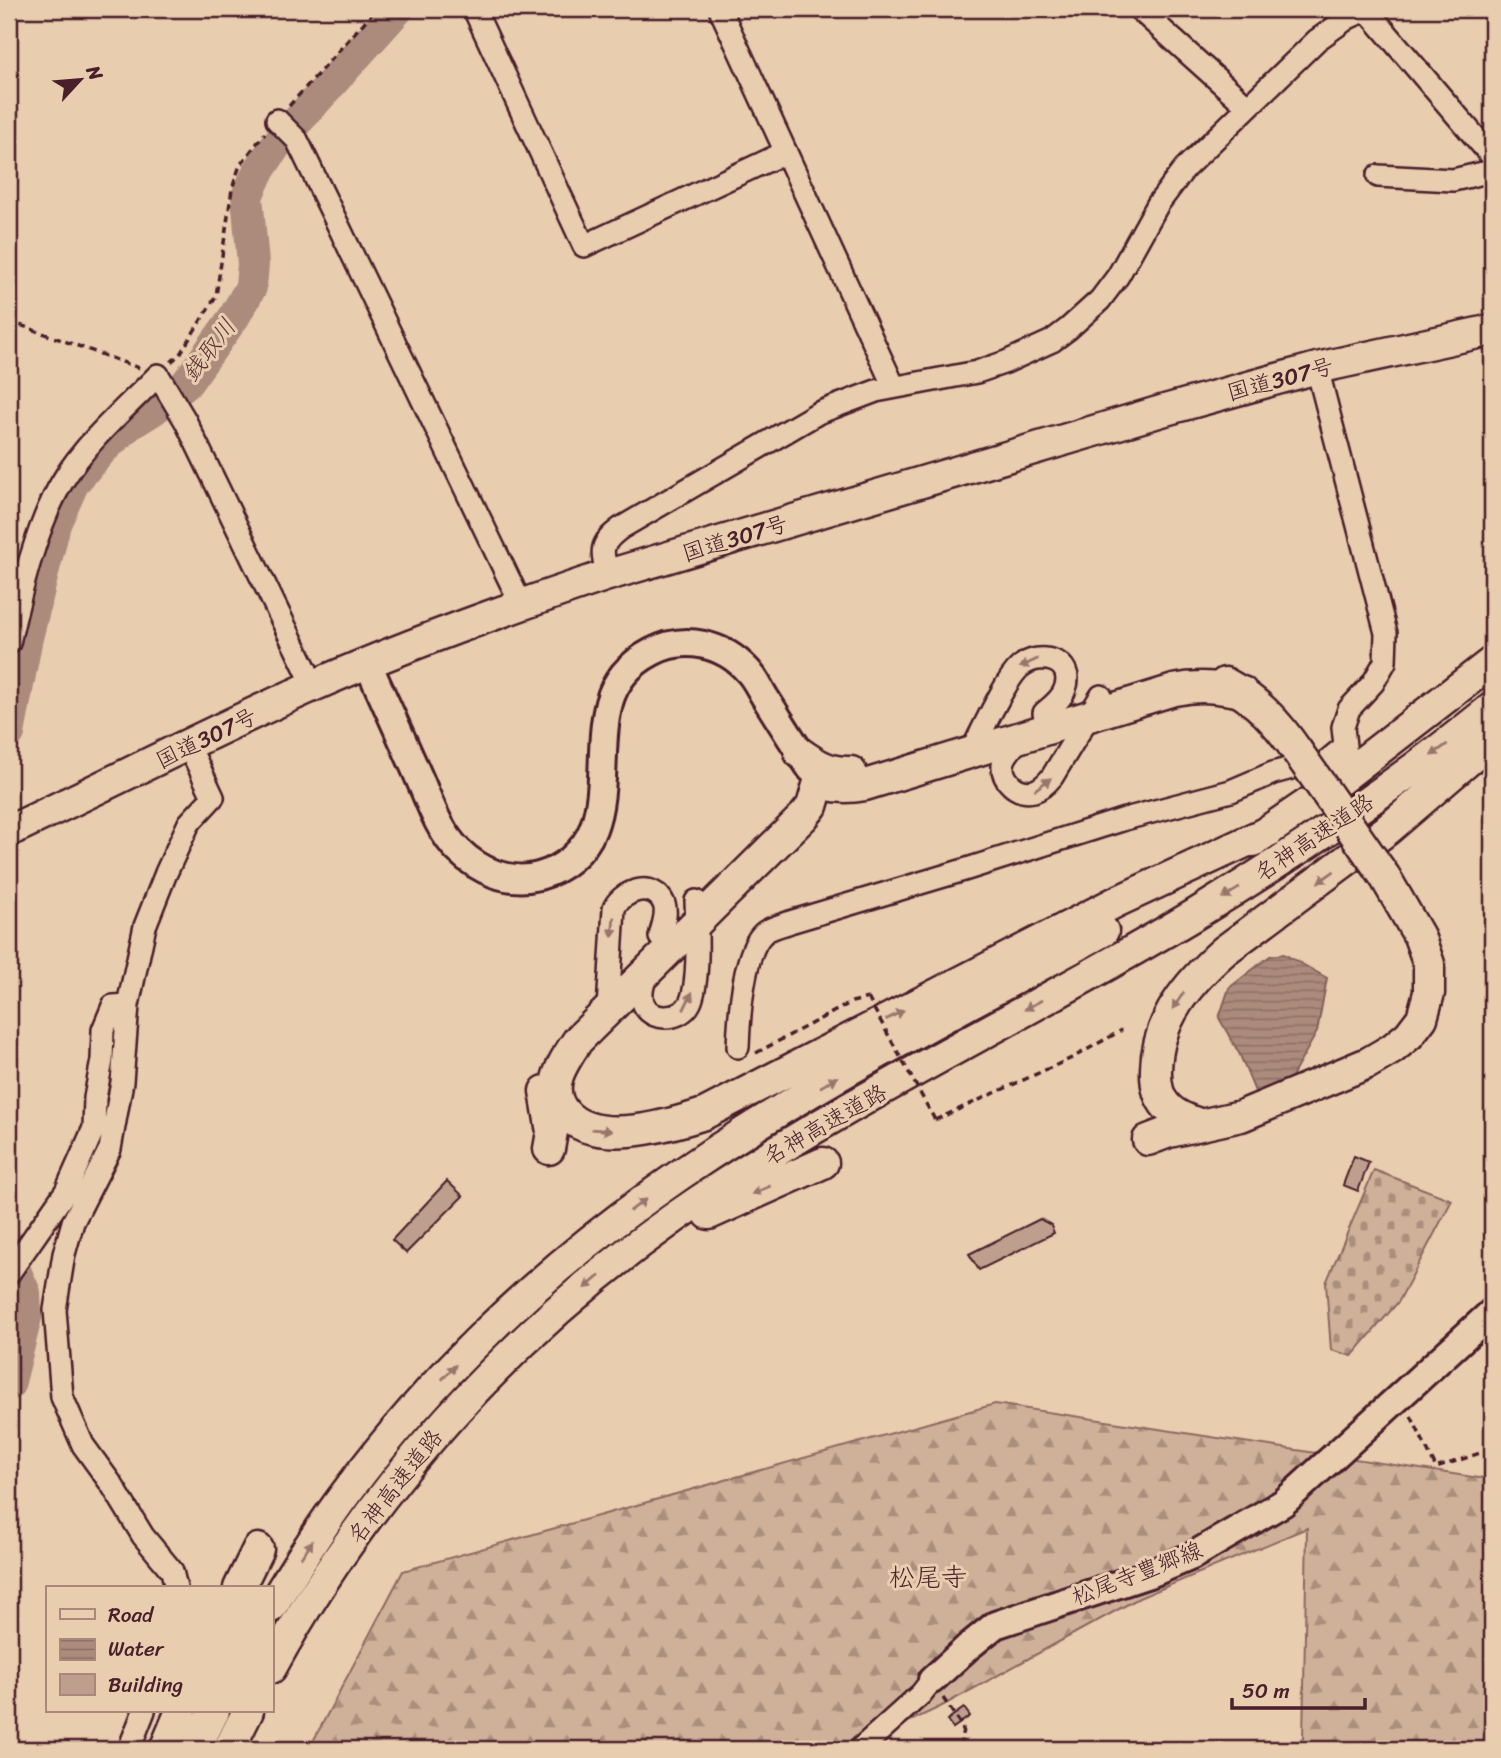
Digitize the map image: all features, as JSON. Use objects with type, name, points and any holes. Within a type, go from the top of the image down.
[{"type":"highway","name":"国道307号","points":[[13,829],[314,686],[521,604],[608,575],[1165,410],[1317,368],[1492,330]]},
{"type":"highway","name":"名神高速道路","points":[[273,1604],[346,1493],[398,1428],[471,1349],[531,1292],[599,1234],[666,1185],[863,1061],[1113,926],[1269,831],[1326,791],[1492,662]]},
{"type":"highway","points":[[1148,1140],[1199,1124],[1218,1123],[1241,1116],[1368,1063],[1409,1035],[1422,1018],[1429,993],[1429,964],[1419,936],[1385,877],[1265,710],[1242,692],[1218,687],[1195,686],[1044,713],[976,743],[865,785],[832,787],[819,782],[812,806],[804,816],[696,911],[660,937],[578,1040],[559,1071],[555,1095],[559,1106],[568,1116],[589,1129],[642,1129],[674,1124],[704,1114],[1116,902],[1269,831]]},
{"type":"highway","points":[[800,753],[822,768],[840,772],[860,771],[976,743],[1022,736],[1094,706]]},
{"type":"highway","name":"名神高速道路","points":[[273,1665],[324,1579],[370,1513],[422,1448],[492,1372],[550,1317],[618,1261],[673,1219],[749,1168],[880,1091],[1191,917],[1283,861],[1454,739],[1492,708]]},
{"type":"highway","points":[[1199,1124],[1180,1118],[1169,1110],[1160,1099],[1157,1087],[1160,1034],[1185,990],[1202,970],[1224,951],[1366,846],[1492,740]]},
{"type":"highway","points":[[549,1149],[552,1132],[545,1086],[552,1053],[568,1027],[647,971],[696,911],[792,805],[799,788],[800,753]]},
{"type":"highway","points":[[618,1261],[729,1203],[823,1163]]},
{"type":"highway","points":[[240,1586],[258,1549]]},
{"type":"highway","points":[[165,1749],[181,1712]]},
{"type":"highway","points":[[195,1749],[214,1712]]},
{"type":"highway","points":[[229,1749],[248,1712]]},
{"type":"main road","points":[[368,664],[440,824],[457,849],[480,867],[504,878],[527,879],[551,873],[571,859],[584,844],[593,830],[599,806],[604,725],[610,700],[620,677],[639,659],[659,649],[683,643],[710,645],[748,671],[819,782]]},
{"type":"main road","name":"松尾寺豊郷線","points":[[932,1680],[995,1625],[1152,1573],[1192,1556],[1283,1503],[1492,1312]]},
{"type":"street","points":[[474,9],[584,246],[786,152]]},
{"type":"street","points":[[720,9],[894,387]]},
{"type":"street","points":[[1139,9],[1248,107]]},
{"type":"street","points":[[608,575],[602,553],[607,538],[818,413],[894,387],[949,379],[986,369],[1032,351],[1068,329],[1100,300],[1118,276],[1158,204],[1185,167],[1317,40],[1348,18],[1367,9],[1488,152],[1492,153]]},
{"type":"street","points":[[277,120],[297,140],[521,604]]},
{"type":"street","points":[[1378,176],[1453,180],[1492,171]]},
{"type":"street","points":[[738,1047],[739,1014],[745,976],[750,958],[764,933],[790,922],[1125,818],[1231,791],[1273,773],[1298,766],[1322,765],[1345,746],[1343,727],[1349,709],[1373,683],[1385,662],[1386,633],[1317,368]]},
{"type":"street","points":[[9,643],[20,594],[48,511],[64,479],[88,447],[158,375],[185,420],[314,686]]},
{"type":"street","points":[[976,743],[1015,671],[1032,659],[1043,657],[1052,659],[1061,666],[1067,677],[1062,696],[1044,713]]},
{"type":"street","points":[[1022,736],[1003,766],[1006,778],[1012,786],[1022,791],[1034,791],[1052,777],[1094,706]]},
{"type":"street","points":[[176,1586],[172,1571],[143,1536],[83,1445],[62,1397],[55,1310],[64,1254],[73,1222],[110,1149],[122,1082],[128,1005],[145,926],[189,823],[213,797],[189,746]]},
{"type":"street","points":[[609,998],[614,908],[618,900],[635,890],[652,892],[659,896],[666,914],[660,937]]},
{"type":"street","points":[[647,971],[641,996],[650,1013],[661,1018],[673,1017],[690,1005],[696,911]]},
{"type":"street","points":[[9,1273],[66,1191],[82,1157],[94,1128],[103,1030],[113,1006],[128,1005]]},
{"type":"street","points":[[860,1749],[921,1694],[932,1680]]},
{"type":"street","points":[[129,1749],[144,1712]]},
{"type":"path","points":[[9,321],[158,375],[180,354],[216,296],[232,189],[240,165],[376,9]]},
{"type":"path","points":[[738,1047],[755,1054],[852,1002],[868,999],[935,1120],[1074,1057],[1122,1030]]},
{"type":"path","points":[[1401,1395],[1436,1468],[1492,1449]]},
{"type":"path","points":[[932,1680],[963,1728],[960,1749]]},
{"type":"green space","points":[[1374,1170],[1452,1200],[1399,1301],[1352,1356],[1331,1350],[1326,1283]]},
{"type":"green space","points":[[995,1404],[1479,1478],[1492,1476],[1492,1749],[1273,1749],[1303,1739],[1307,1528],[1139,1598],[940,1707],[851,1749],[309,1749],[403,1571]]},
{"type":"water","points":[[1284,954],[1327,978],[1317,1032],[1290,1080],[1256,1094],[1240,1055],[1219,1018],[1229,988],[1270,956]]},
{"type":"building","points":[[1354,1156],[1369,1162],[1358,1191],[1343,1185]]},
{"type":"building","points":[[447,1181],[463,1196],[406,1253],[392,1240]]},
{"type":"building","points":[[1040,1219],[1051,1225],[1054,1233],[979,1270],[969,1254]]},
{"type":"building","points":[[964,1708],[970,1716],[953,1728],[947,1720]]},
{"type":"waterway","name":"銭取川","points":[[9,733],[26,642],[55,524],[74,482],[129,425],[186,384],[234,317],[251,287],[253,264],[247,196],[258,172],[276,145],[398,9]]},
{"type":"waterway","name":"銭取川","points":[[9,1257],[25,1293],[26,1317],[9,1385]]},
{"type":"district","name":"松尾寺","points":[[928,1577]]}]
